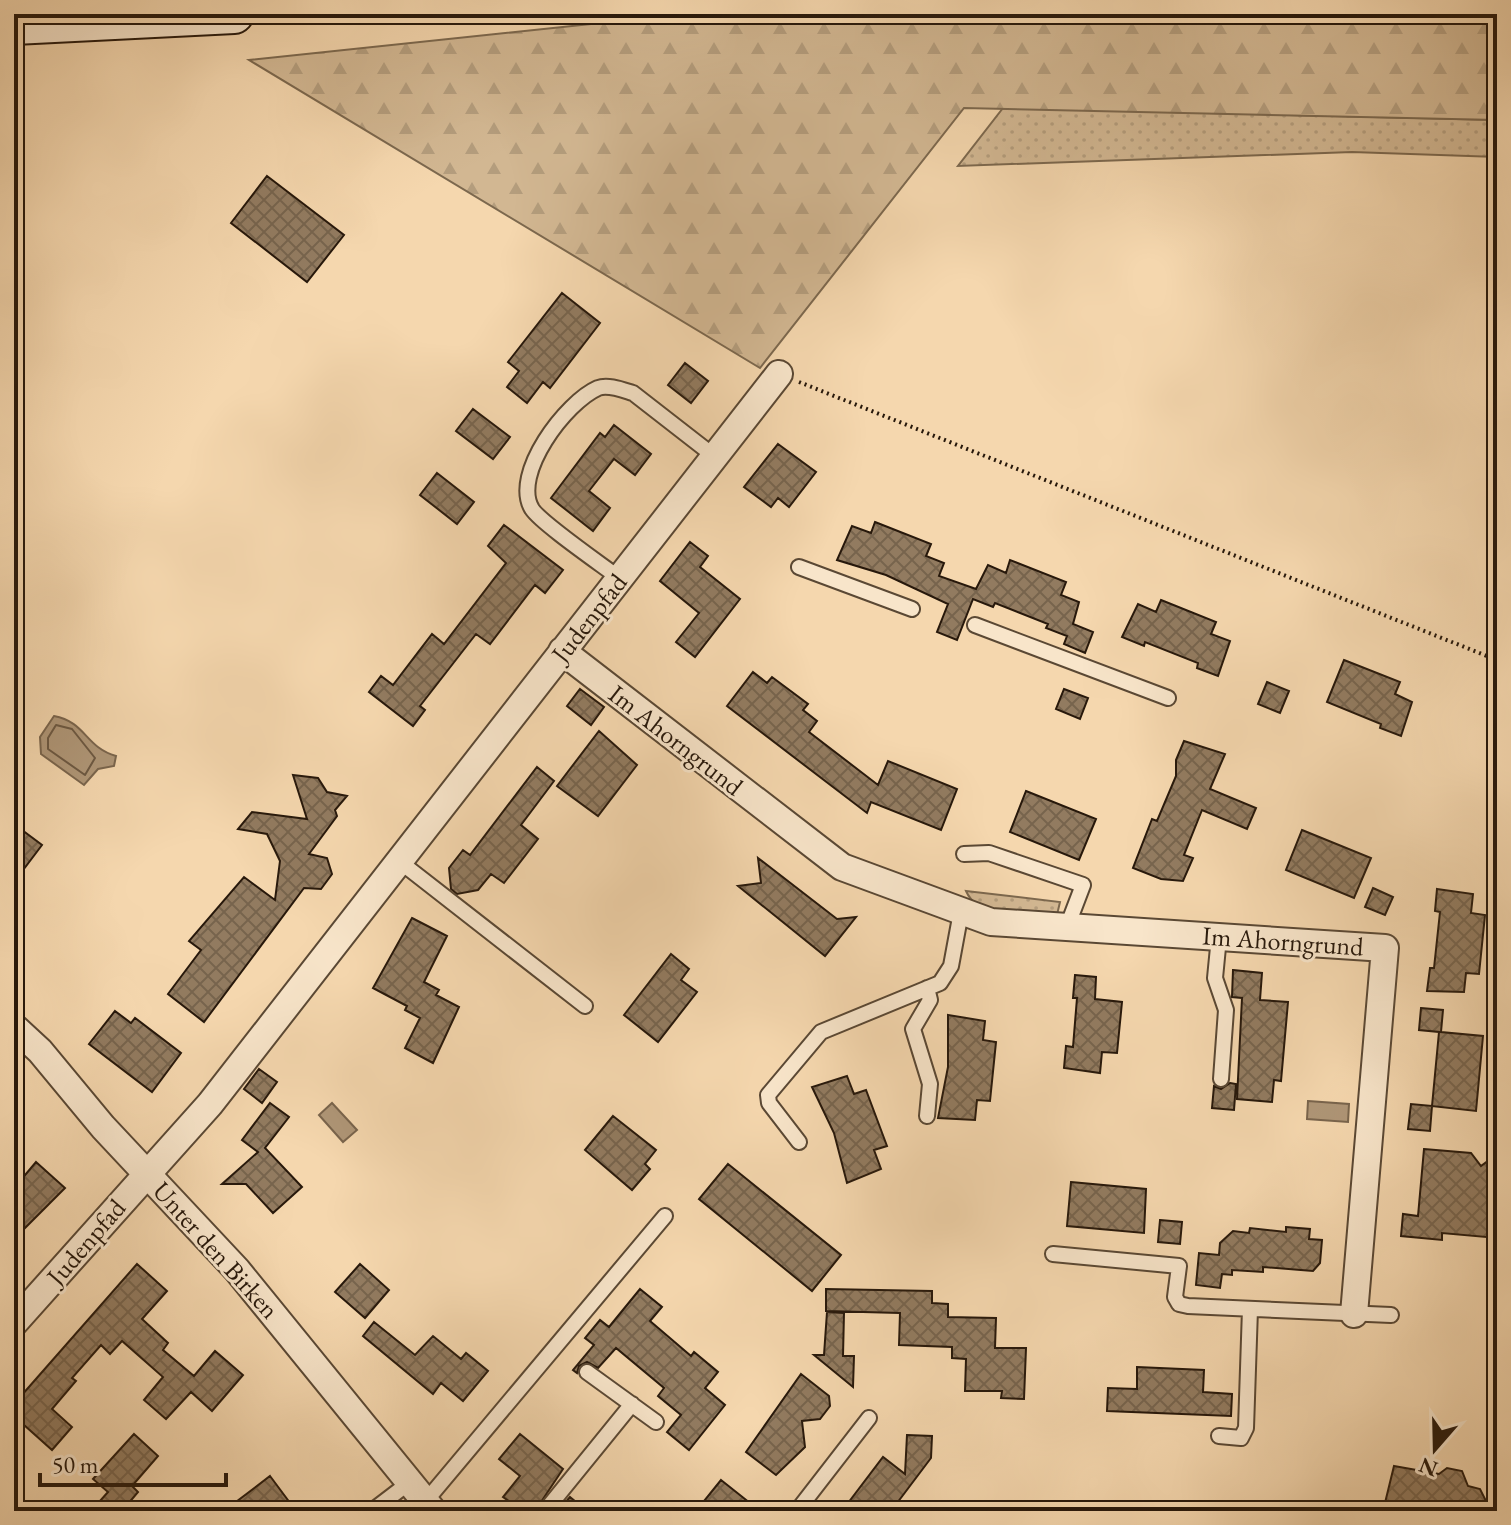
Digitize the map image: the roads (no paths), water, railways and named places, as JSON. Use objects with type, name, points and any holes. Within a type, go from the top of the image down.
[{"type":"main road","points":[[14,25],[234,14]]},
{"type":"street","name":"Judenpfad","points":[[14,1323],[210,1104],[779,374]]},
{"type":"street","name":"Im Ahorngrund","points":[[562,651],[842,867],[961,912],[991,922],[1385,948],[1354,1314]]},
{"type":"street","name":"Unter den Birken","points":[[14,1027],[40,1051],[146,1174],[237,1270],[423,1498]]},
{"type":"lane","points":[[619,578],[533,510],[525,489],[528,471],[545,442],[580,402],[599,387],[617,388],[633,393],[714,456]]},
{"type":"lane","points":[[799,567],[912,609]]},
{"type":"lane","points":[[975,625],[1168,698]]},
{"type":"lane","points":[[964,854],[989,853],[1083,885],[1067,927]]},
{"type":"lane","points":[[399,861],[585,1006]]},
{"type":"lane","points":[[799,1142],[769,1103],[768,1095],[821,1032],[927,988],[948,975],[961,912]]},
{"type":"lane","points":[[1219,937],[1215,978],[1226,1010],[1221,1079]]},
{"type":"lane","points":[[927,988],[930,1000],[913,1029],[930,1084],[927,1116]]},
{"type":"lane","points":[[372,1511],[423,1498],[665,1216]]},
{"type":"lane","points":[[1053,1254],[1179,1266],[1175,1297],[1179,1304],[1391,1315]]},
{"type":"lane","points":[[1219,1436],[1241,1438],[1246,1428],[1250,1309]]},
{"type":"lane","points":[[587,1372],[656,1422]]},
{"type":"lane","points":[[545,1511],[632,1404]]},
{"type":"lane","points":[[797,1511],[869,1418]]},
{"type":"water","points":[[54,716],[73,724],[98,747],[116,756],[114,766],[98,769],[84,785],[41,754],[40,737]]},
{"type":"water","points":[[1308,1101],[1349,1104],[1348,1122],[1307,1119]]},
{"type":"water","points":[[332,1103],[357,1130],[343,1142],[319,1115]]}]
